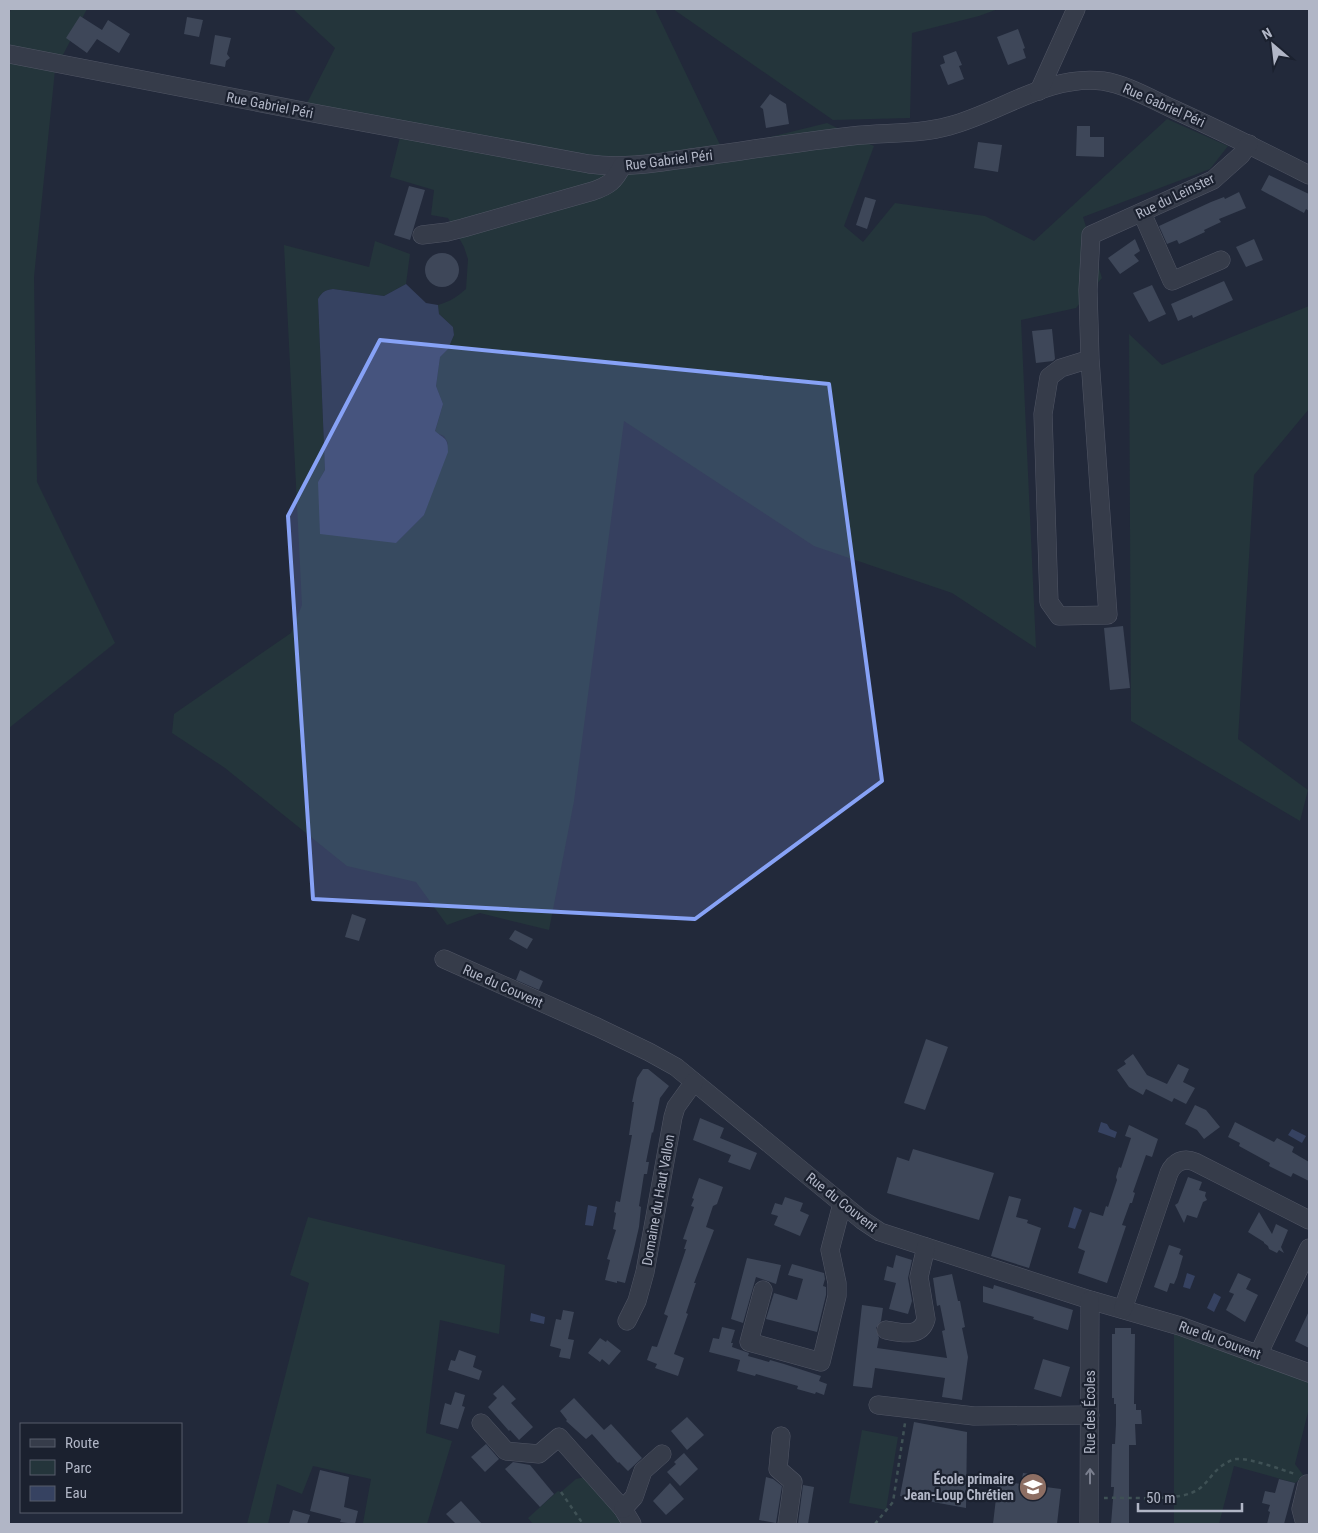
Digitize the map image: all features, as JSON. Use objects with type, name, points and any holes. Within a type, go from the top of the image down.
[{"type":"street","points":[[1039,91],[1076,9]]},
{"type":"street","name":"Rue Gabriel Péri","points":[[9,54],[323,115],[602,166],[622,166],[677,160],[852,136],[935,130],[963,123],[1039,91],[1071,81],[1089,80],[1127,88],[1249,144],[1309,175]]},
{"type":"street","name":"Rue du Leinster","points":[[1090,359],[1088,290],[1091,235],[1213,180],[1242,156],[1249,144]]},
{"type":"street","points":[[422,235],[463,228],[606,187],[618,175],[622,166]]},
{"type":"street","points":[[1142,213],[1172,281],[1221,260]]},
{"type":"street","points":[[1090,359],[1108,615],[1059,616],[1050,602],[1043,414],[1049,378],[1061,368],[1090,359]]},
{"type":"street","name":"Rue du Couvent","points":[[444,959],[650,1052],[676,1067],[842,1204],[880,1232],[1090,1300],[1180,1326],[1309,1373]]},
{"type":"street","name":"Domaine du Haut Vallon","points":[[627,1321],[644,1279],[671,1123],[676,1107],[694,1082]]},
{"type":"street","points":[[1123,1310],[1169,1173],[1174,1164],[1179,1161],[1185,1159],[1195,1162],[1309,1220]]},
{"type":"street","points":[[763,1290],[749,1342],[820,1362],[837,1296],[837,1283],[830,1250],[842,1204]]},
{"type":"street","points":[[886,1330],[910,1334],[916,1332],[925,1324],[926,1319],[919,1277],[926,1247]]},
{"type":"street","points":[[1258,1355],[1309,1248]]},
{"type":"street","name":"Rue des Écoles","points":[[1089,1524],[1090,1300]]},
{"type":"street","points":[[878,1405],[974,1416],[1090,1415]]},
{"type":"street","points":[[481,1423],[506,1451],[539,1454],[558,1437],[623,1509],[632,1524]]},
{"type":"street","points":[[781,1436],[778,1469],[793,1482],[788,1524]]},
{"type":"street","points":[[623,1509],[634,1497],[643,1471],[662,1454]]},
{"type":"street","points":[[1305,1524],[1301,1508],[1308,1485]]},
{"type":"path","points":[[875,1524],[893,1502],[906,1409]]},
{"type":"path","points":[[1090,1498],[1177,1497],[1191,1493],[1204,1486],[1217,1469],[1234,1459],[1245,1460],[1298,1475],[1308,1485]]},
{"type":"path","points":[[561,1492],[583,1524]]},
{"type":"highlighted area","points":[[380,340],[829,384],[882,781],[695,919],[313,899],[288,516]]},
{"type":"green space","points":[[11,9],[87,9],[55,70],[34,277],[37,482],[115,643],[9,728],[9,15]]},
{"type":"green space","points":[[293,9],[655,9],[722,149],[827,123],[874,146],[844,226],[863,242],[895,203],[985,216],[1034,241],[1167,119],[1228,146],[1210,169],[1083,217],[1102,278],[1076,308],[1021,320],[1036,648],[952,593],[814,546],[624,421],[574,801],[549,930],[480,913],[447,925],[416,882],[347,866],[225,768],[172,733],[174,714],[291,633],[302,605],[284,245],[369,267],[375,241],[410,254],[406,284],[384,296],[333,289],[324,292],[318,299],[325,470],[318,482],[396,543],[424,515],[448,443],[444,436],[435,432],[443,404],[436,386],[440,357],[448,349],[454,335],[453,327],[439,314],[438,305],[453,299],[466,289],[468,259],[464,247],[448,218],[431,215],[434,190],[390,177],[400,137],[300,117],[335,48]]},
{"type":"green space","points":[[673,9],[998,9],[979,16],[912,33],[910,118],[833,120]]},
{"type":"green space","points":[[1309,306],[1309,409],[1254,475],[1238,739],[1308,790],[1300,821],[1131,721],[1129,334],[1162,365]]},
{"type":"green space","points":[[308,1217],[505,1265],[499,1334],[440,1320],[426,1433],[452,1441],[427,1524],[363,1523],[371,1479],[313,1466],[302,1494],[277,1484],[268,1524],[247,1524],[309,1283],[290,1275]]},
{"type":"green space","points":[[1174,1333],[1309,1382],[1309,1408],[1295,1464],[1304,1476],[1295,1483],[1234,1466],[1219,1524],[1174,1524]]},
{"type":"green space","points":[[862,1430],[898,1437],[886,1510],[849,1503]]},
{"type":"green space","points":[[585,1477],[628,1524],[533,1524],[528,1518],[558,1491],[561,1492],[576,1479]]},
{"type":"water","points":[[406,284],[426,303],[438,305],[439,314],[453,327],[454,335],[448,349],[440,357],[436,386],[443,404],[435,431],[447,441],[448,452],[424,515],[396,543],[320,534],[318,482],[325,470],[318,299],[324,292],[333,289],[384,296]]},
{"type":"water","points":[[1101,1122],[1117,1132],[1115,1138],[1098,1132]]},
{"type":"water","points":[[1292,1129],[1306,1136],[1302,1143],[1288,1135]]},
{"type":"water","points":[[588,1205],[597,1207],[593,1226],[585,1225]]},
{"type":"water","points":[[1074,1207],[1082,1210],[1075,1229],[1068,1227]]},
{"type":"water","points":[[1187,1273],[1195,1276],[1190,1289],[1183,1287]]},
{"type":"water","points":[[1214,1293],[1221,1297],[1214,1312],[1207,1308]]},
{"type":"water","points":[[531,1313],[545,1317],[544,1324],[530,1321]]},
{"type":"building","points":[[80,16],[102,30],[108,20],[130,34],[119,53],[97,39],[87,53],[66,38]]},
{"type":"building","points":[[187,17],[203,20],[199,37],[184,34]]},
{"type":"building","points":[[1018,29],[1025,48],[1023,49],[1026,58],[1008,65],[997,37]]},
{"type":"building","points":[[215,35],[231,38],[227,54],[230,58],[226,61],[225,67],[210,64]]},
{"type":"building","points":[[956,51],[962,65],[959,66],[964,79],[948,85],[940,65],[945,63],[943,56]]},
{"type":"building","points":[[770,94],[786,104],[789,124],[766,128],[763,109],[760,107]]},
{"type":"building","points":[[1077,126],[1090,126],[1090,137],[1104,137],[1104,157],[1076,156]]},
{"type":"building","points":[[978,142],[1002,145],[998,172],[974,168]]},
{"type":"building","points":[[1269,175],[1309,194],[1309,211],[1306,209],[1304,213],[1261,190]]},
{"type":"building","points":[[409,186],[425,190],[410,240],[394,235]]},
{"type":"building","points":[[1239,192],[1246,208],[1219,219],[1221,222],[1190,239],[1179,244],[1177,240],[1167,244],[1159,226],[1211,202],[1224,197],[1225,199]]},
{"type":"building","points":[[865,197],[876,200],[867,229],[856,225]]},
{"type":"building","points":[[1135,239],[1140,251],[1134,255],[1139,261],[1120,274],[1108,258]]},
{"type":"building","points":[[1254,239],[1263,260],[1246,267],[1236,247]]},
{"type":"building","points":[[442,253],[454,258],[459,270],[454,282],[442,287],[430,282],[425,270],[430,258]]},
{"type":"building","points":[[1224,281],[1233,300],[1193,318],[1192,315],[1178,321],[1171,304]]},
{"type":"building","points":[[1152,285],[1166,314],[1149,322],[1133,293]]},
{"type":"building","points":[[1052,329],[1055,359],[1053,361],[1036,363],[1032,331]]},
{"type":"building","points":[[1123,626],[1130,688],[1110,690],[1104,628]]},
{"type":"building","points":[[352,914],[366,919],[359,941],[345,937]]},
{"type":"building","points":[[515,930],[533,939],[527,949],[509,939]]},
{"type":"building","points":[[520,970],[543,981],[539,990],[516,980]]},
{"type":"building","points":[[926,1039],[948,1047],[925,1110],[904,1103]]},
{"type":"building","points":[[1133,1054],[1147,1075],[1167,1084],[1178,1064],[1189,1069],[1183,1082],[1195,1088],[1186,1104],[1174,1098],[1172,1102],[1146,1089],[1143,1095],[1129,1087],[1117,1070],[1126,1064],[1124,1061]]},
{"type":"building","points":[[643,1069],[648,1069],[669,1086],[660,1098],[652,1132],[646,1162],[649,1162],[647,1174],[644,1174],[639,1206],[641,1207],[639,1227],[633,1253],[625,1283],[617,1281],[617,1283],[605,1280],[610,1260],[607,1259],[616,1230],[613,1229],[616,1213],[614,1212],[616,1201],[620,1202],[632,1135],[629,1135],[634,1102],[632,1102],[637,1078]]},
{"type":"building","points":[[1195,1105],[1206,1110],[1220,1127],[1204,1139],[1197,1130],[1185,1124]]},
{"type":"building","points":[[700,1118],[724,1128],[720,1138],[757,1153],[750,1170],[728,1162],[731,1155],[693,1140]]},
{"type":"building","points":[[1235,1122],[1274,1142],[1277,1138],[1294,1147],[1292,1152],[1309,1162],[1309,1181],[1293,1173],[1291,1177],[1269,1166],[1270,1163],[1239,1146],[1240,1143],[1228,1137]]},
{"type":"building","points":[[1129,1125],[1158,1139],[1152,1157],[1146,1155],[1133,1192],[1135,1193],[1132,1203],[1130,1203],[1122,1225],[1126,1226],[1107,1283],[1078,1273],[1085,1251],[1078,1248],[1090,1212],[1103,1216],[1106,1206],[1108,1207],[1117,1180],[1119,1167],[1121,1168],[1131,1138],[1125,1136]]},
{"type":"building","points":[[913,1149],[994,1173],[979,1220],[887,1193],[897,1157],[909,1161]]},
{"type":"building","points":[[1188,1177],[1202,1182],[1199,1190],[1206,1192],[1207,1200],[1203,1202],[1197,1218],[1187,1215],[1184,1223],[1175,1205],[1178,1203]]},
{"type":"building","points":[[699,1178],[723,1187],[717,1204],[713,1206],[706,1227],[714,1230],[694,1283],[696,1283],[686,1313],[688,1314],[674,1354],[684,1358],[678,1376],[655,1368],[657,1364],[647,1360],[652,1346],[657,1347],[668,1316],[664,1314],[686,1249],[684,1249],[687,1240],[683,1239],[694,1207],[691,1206],[694,1199],[692,1198]]},
{"type":"building","points":[[1009,1196],[1021,1199],[1016,1217],[1028,1220],[1027,1223],[1041,1228],[1029,1268],[991,1256]]},
{"type":"building","points":[[785,1197],[803,1203],[800,1211],[809,1215],[800,1236],[774,1225],[778,1216],[771,1214],[775,1203],[782,1205]]},
{"type":"building","points":[[1259,1212],[1272,1234],[1276,1224],[1288,1230],[1281,1247],[1284,1253],[1279,1250],[1277,1253],[1269,1249],[1264,1242],[1248,1232]]},
{"type":"building","points":[[1169,1245],[1181,1249],[1179,1254],[1183,1256],[1174,1284],[1170,1283],[1167,1292],[1154,1287]]},
{"type":"building","points":[[896,1255],[912,1260],[908,1278],[912,1301],[908,1314],[889,1309],[896,1283],[884,1280],[887,1266],[893,1268]]},
{"type":"building","points":[[747,1258],[781,1265],[776,1284],[756,1277],[743,1323],[731,1319]]},
{"type":"building","points":[[792,1264],[824,1273],[823,1286],[826,1287],[826,1295],[817,1332],[766,1319],[774,1293],[797,1300],[803,1279],[788,1275]]},
{"type":"building","points":[[1238,1273],[1251,1279],[1246,1289],[1258,1295],[1245,1322],[1226,1310],[1234,1294],[1229,1292]]},
{"type":"building","points":[[952,1274],[958,1301],[960,1301],[965,1327],[962,1328],[968,1357],[962,1400],[942,1397],[945,1378],[875,1368],[872,1388],[853,1386],[862,1305],[883,1308],[881,1321],[876,1328],[879,1338],[877,1348],[947,1358],[942,1331],[945,1330],[940,1305],[937,1306],[933,1278]]},
{"type":"building","points":[[994,1285],[1073,1310],[1068,1330],[1033,1319],[1034,1317],[983,1302],[983,1286],[993,1289]]},
{"type":"building","points":[[563,1310],[574,1312],[568,1339],[574,1340],[570,1359],[559,1357],[561,1349],[550,1346],[556,1319],[561,1320]]},
{"type":"building","points":[[1309,1311],[1309,1348],[1295,1341]]},
{"type":"building","points":[[722,1327],[735,1330],[731,1343],[733,1343],[732,1347],[749,1353],[748,1356],[769,1362],[770,1360],[821,1376],[819,1381],[827,1384],[824,1395],[797,1389],[798,1386],[756,1374],[755,1376],[737,1371],[740,1360],[709,1352],[713,1338],[719,1339]]},
{"type":"building","points":[[1115,1328],[1131,1328],[1131,1334],[1135,1334],[1134,1404],[1136,1404],[1136,1410],[1141,1410],[1142,1424],[1135,1424],[1136,1445],[1129,1445],[1129,1524],[1111,1524],[1114,1487],[1111,1487],[1112,1444],[1115,1444],[1116,1424],[1116,1404],[1114,1404],[1114,1398],[1112,1398],[1112,1334],[1115,1334]]},
{"type":"building","points":[[600,1338],[606,1342],[607,1340],[621,1351],[609,1365],[602,1359],[600,1362],[588,1353]]},
{"type":"building","points":[[459,1350],[476,1356],[473,1367],[482,1371],[479,1380],[448,1370],[451,1360],[455,1361]]},
{"type":"building","points":[[1043,1359],[1070,1367],[1061,1397],[1034,1389]]},
{"type":"building","points":[[503,1385],[516,1399],[511,1403],[533,1427],[519,1440],[488,1407],[497,1398],[493,1394]]},
{"type":"building","points":[[455,1392],[465,1395],[462,1406],[465,1407],[458,1429],[440,1424],[445,1403],[451,1405]]},
{"type":"building","points":[[574,1398],[604,1430],[611,1424],[642,1458],[628,1471],[618,1463],[592,1434],[586,1439],[566,1421],[560,1411]]},
{"type":"building","points":[[687,1417],[704,1435],[687,1450],[671,1431]]},
{"type":"building","points":[[914,1422],[967,1432],[966,1508],[900,1496]]},
{"type":"building","points":[[486,1444],[499,1459],[485,1472],[471,1457]]},
{"type":"building","points":[[684,1453],[698,1469],[680,1486],[667,1472]]},
{"type":"building","points":[[513,1462],[530,1465],[554,1494],[540,1507],[505,1469]]},
{"type":"building","points":[[320,1470],[349,1477],[344,1507],[358,1511],[355,1524],[340,1522],[341,1519],[310,1511]]},
{"type":"building","points":[[1023,1473],[1039,1475],[1038,1486],[1061,1489],[1057,1524],[993,1524],[998,1481],[1021,1484]]},
{"type":"building","points":[[766,1477],[773,1479],[782,1486],[776,1523],[759,1520]]},
{"type":"building","points":[[1279,1479],[1295,1483],[1284,1524],[1267,1524],[1270,1505],[1262,1503],[1265,1491],[1275,1493]]},
{"type":"building","points":[[670,1483],[684,1499],[666,1515],[653,1501]]},
{"type":"building","points":[[803,1485],[814,1487],[808,1524],[798,1524]]},
{"type":"building","points":[[461,1501],[482,1524],[456,1524],[446,1514]]},
{"type":"building","points":[[293,1510],[310,1515],[307,1524],[289,1524]]},
{"type":"place","name":"École primaire Jean-Loup Chrétien","points":[[1033,1487]]}]
